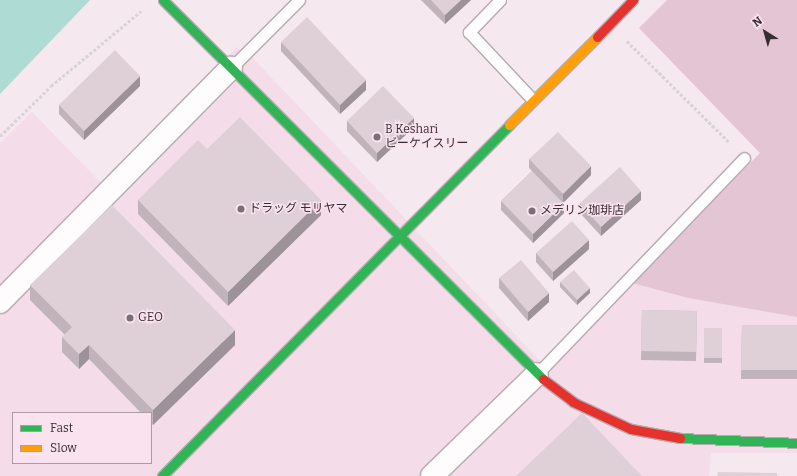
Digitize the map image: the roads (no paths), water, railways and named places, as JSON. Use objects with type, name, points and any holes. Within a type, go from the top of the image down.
[{"type":"street","points":[[163,0],[398,238],[537,374],[573,402],[631,429],[667,437],[797,443]]},
{"type":"street","points":[[162,476],[633,0]]},
{"type":"street","points":[[0,302],[231,68]]},
{"type":"street","points":[[432,476],[537,374]]},
{"type":"lane","points":[[231,68],[299,0]]},
{"type":"lane","points":[[500,0],[469,32],[533,100]]},
{"type":"lane","points":[[537,374],[744,158]]},
{"type":"place","name":"B Keshari ビーケイスリー","points":[[377,137]]},
{"type":"place","name":"ドラッグ モリヤマ","points":[[241,209]]},
{"type":"place","name":"メデリン珈琲店","points":[[532,211]]},
{"type":"place","name":"GEO","points":[[130,318]]}]
